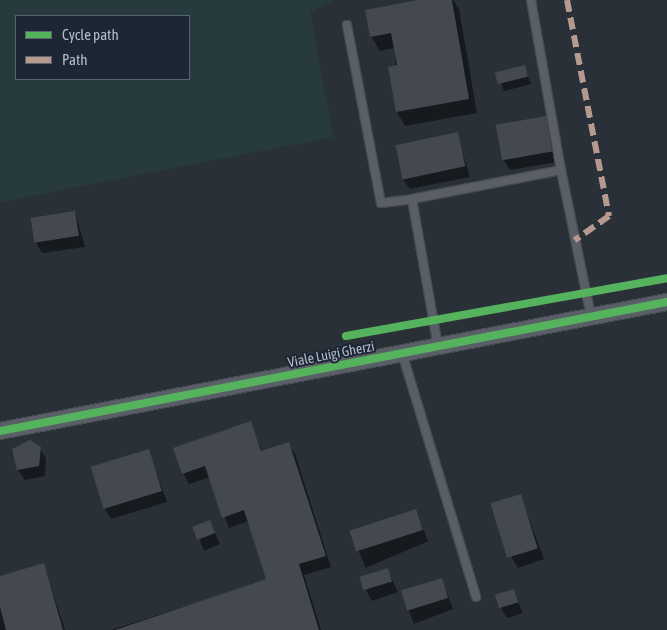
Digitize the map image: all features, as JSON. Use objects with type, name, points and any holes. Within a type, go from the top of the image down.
[{"type":"street","name":"Viale Luigi Gherzi","points":[[0,431],[402,352],[438,348],[667,302]]},
{"type":"lane","points":[[531,0],[561,170],[591,316]]},
{"type":"lane","points":[[347,25],[381,203],[561,170]]},
{"type":"lane","points":[[412,198],[438,348]]},
{"type":"lane","points":[[402,352],[476,597]]},
{"type":"green space","points":[[0,0],[335,0],[310,12],[333,137],[0,202]]},
{"type":"building","points":[[418,0],[452,0],[469,99],[396,112],[388,67],[397,65],[391,33],[370,37],[365,10]]},
{"type":"building","points":[[525,65],[528,77],[498,84],[495,72]]},
{"type":"building","points":[[546,116],[552,151],[502,160],[496,125]]},
{"type":"building","points":[[458,132],[465,166],[403,180],[395,145]]},
{"type":"building","points":[[75,211],[79,236],[34,243],[31,218]]},
{"type":"building","points":[[251,421],[261,451],[289,442],[326,556],[299,564],[319,630],[115,630],[266,579],[244,510],[222,518],[205,466],[182,474],[173,448]]},
{"type":"building","points":[[30,440],[41,447],[39,466],[17,470],[12,449]]},
{"type":"building","points":[[149,449],[162,491],[104,509],[91,467]]},
{"type":"building","points":[[521,494],[538,549],[507,558],[490,503]]},
{"type":"building","points":[[416,509],[423,530],[356,552],[349,531]]},
{"type":"building","points":[[210,520],[215,533],[197,540],[192,527]]},
{"type":"building","points":[[44,563],[63,630],[6,630],[0,607],[0,576]]},
{"type":"building","points":[[388,568],[392,581],[363,590],[359,577]]},
{"type":"building","points":[[442,578],[448,598],[407,611],[401,591]]},
{"type":"building","points":[[514,589],[518,602],[499,608],[495,595]]},
{"type":"marked path","points":[[567,0],[609,216],[575,240]]},
{"type":"cycle path","points":[[346,336],[667,278]]},
{"type":"cycle path","points":[[0,431],[667,302]]}]
